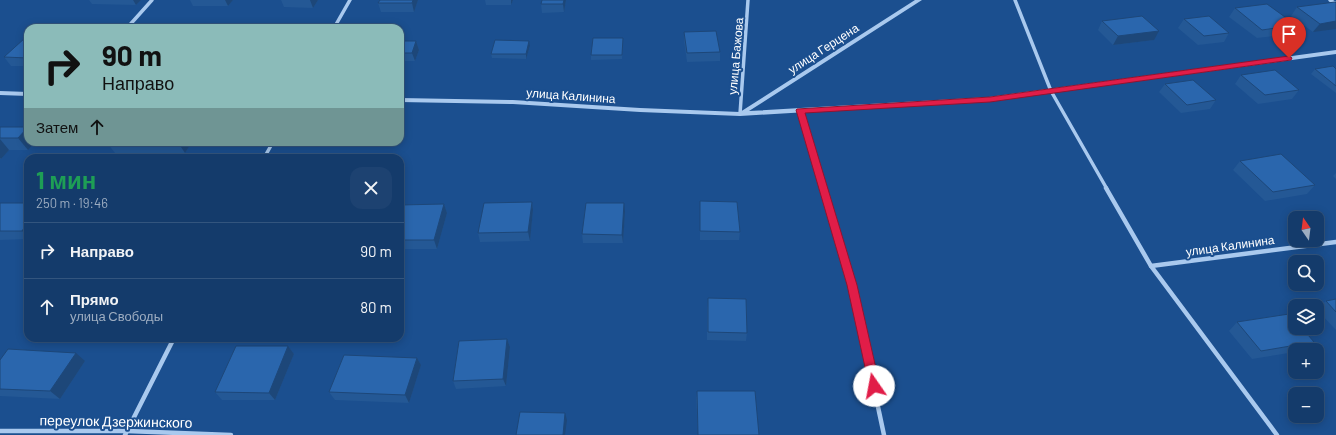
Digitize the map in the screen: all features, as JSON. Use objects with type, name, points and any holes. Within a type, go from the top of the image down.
[{"type":"street","points":[[131,24],[152,0]]},
{"type":"street","points":[[336,24],[350,0]]},
{"type":"street","name":"улица Бажова","points":[[740,114],[748,0]]},
{"type":"street","name":"улица Герцена","points":[[740,114],[919,0]]},
{"type":"street","points":[[1015,0],[1052,91],[1151,266],[1277,435]]},
{"type":"street","points":[[1330,0],[1336,4]]},
{"type":"street","name":"улица Калинина","points":[[404,100],[513,102],[640,110],[740,114],[990,99],[1336,52]]},
{"type":"street","points":[[0,93],[24,94]]},
{"type":"street","points":[[800,110],[852,285],[884,435]]},
{"type":"street","name":"улица Калинина","points":[[1151,266],[1336,242]]},
{"type":"street","points":[[126,433],[172,342]]},
{"type":"street","name":"переулок Дзержинского","points":[[0,431],[231,435]]},
{"type":"building","points":[[380,0],[413,0],[412,3],[378,3]]},
{"type":"building","points":[[542,0],[564,0],[563,4],[541,4]]},
{"type":"building","points":[[1335,2],[1336,21],[1320,24],[1297,7]]},
{"type":"building","points":[[1267,4],[1296,25],[1262,30],[1235,8]]},
{"type":"building","points":[[1142,16],[1159,31],[1118,36],[1102,21]]},
{"type":"building","points":[[1209,16],[1229,33],[1204,36],[1184,19]]},
{"type":"building","points":[[716,31],[720,52],[687,53],[684,32]]},
{"type":"building","points":[[593,38],[623,38],[622,55],[591,55]]},
{"type":"building","points":[[24,39],[24,58],[4,57]]},
{"type":"building","points":[[495,40],[529,41],[526,54],[491,54]]},
{"type":"building","points":[[404,41],[416,41],[412,53],[404,53]]},
{"type":"building","points":[[1333,66],[1336,69],[1336,86],[1315,69]]},
{"type":"building","points":[[1275,70],[1299,90],[1265,95],[1241,75]]},
{"type":"building","points":[[1193,80],[1216,100],[1187,105],[1165,84]]},
{"type":"building","points":[[0,127],[24,127],[24,131],[18,138],[0,138]]},
{"type":"building","points":[[1281,154],[1315,185],[1273,192],[1240,161]]},
{"type":"building","points":[[700,201],[737,202],[740,232],[700,231]]},
{"type":"building","points":[[532,202],[528,232],[478,233],[484,203]]},
{"type":"building","points":[[0,203],[24,203],[24,228],[22,231],[0,231]]},
{"type":"building","points":[[586,203],[624,203],[622,235],[582,234]]},
{"type":"building","points":[[444,204],[434,240],[404,240],[404,205]]},
{"type":"building","points":[[708,298],[746,299],[747,333],[708,332]]},
{"type":"building","points":[[1336,299],[1336,312],[1326,301]]},
{"type":"building","points":[[1288,314],[1288,335],[1308,335],[1314,342],[1288,343],[1288,346],[1261,351],[1237,322]]},
{"type":"building","points":[[507,339],[503,379],[453,381],[459,341]]},
{"type":"building","points":[[236,346],[288,346],[269,393],[215,392]]},
{"type":"building","points":[[8,349],[76,353],[50,391],[0,389],[0,360]]},
{"type":"building","points":[[344,355],[417,358],[405,395],[329,392]]},
{"type":"building","points":[[697,391],[755,391],[759,435],[698,435]]},
{"type":"building","points":[[520,412],[565,413],[563,435],[516,435]]},
{"type":"route","points":[[874,386],[852,285],[800,110],[990,99],[1289,58]]}]
